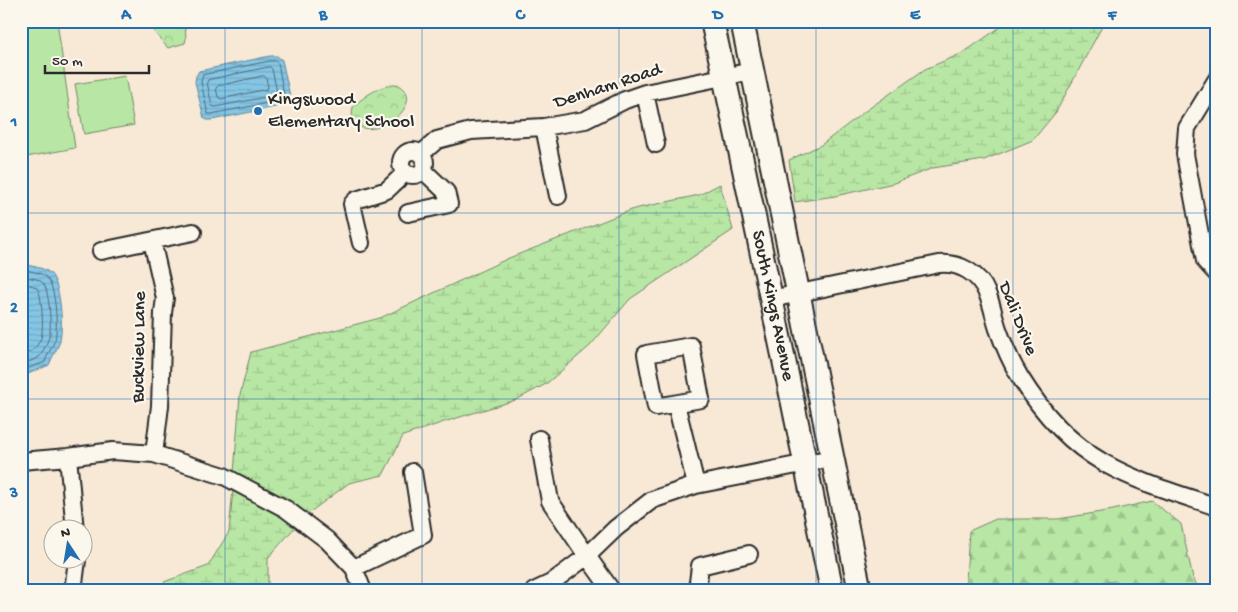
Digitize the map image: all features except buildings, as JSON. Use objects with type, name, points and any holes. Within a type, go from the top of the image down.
[{"type":"main road","name":"South Kings Avenue","points":[[712,21],[746,171],[832,591]]},
{"type":"main road","name":"South Kings Avenue","points":[[742,21],[860,591]]},
{"type":"street","name":"Denham Road","points":[[361,243],[352,204],[356,200],[387,190],[405,173],[419,174],[422,162],[437,140],[471,131],[544,127],[584,120],[645,93],[752,71]]},
{"type":"street","points":[[1217,78],[1187,128],[1185,154],[1205,261],[1217,274]]},
{"type":"street","points":[[645,93],[656,144]]},
{"type":"street","points":[[544,127],[558,196]]},
{"type":"street","points":[[408,213],[449,204],[446,192],[422,162]]},
{"type":"street","points":[[101,250],[192,232]]},
{"type":"street","name":"Buckview Lane","points":[[152,241],[165,298],[160,406],[154,454]]},
{"type":"street","name":"Dali Drive","points":[[771,299],[938,264],[952,264],[965,269],[977,278],[984,287],[990,299],[1002,339],[1016,371],[1037,401],[1062,431],[1092,455],[1118,470],[1150,484],[1217,508]]},
{"type":"street","points":[[676,404],[696,485]]},
{"type":"street","points":[[539,439],[550,501],[612,591]]},
{"type":"street","points":[[21,461],[68,458],[113,451],[154,454],[224,476],[286,509],[327,540],[354,568],[363,591]]},
{"type":"street","points":[[68,458],[73,520]]},
{"type":"street","points":[[534,591],[552,583],[587,556],[616,528],[652,500],[696,485],[832,458]]},
{"type":"street","points":[[354,568],[423,535],[413,472]]},
{"type":"street","points":[[698,591],[700,566],[749,554]]},
{"type":"street","points":[[73,591],[76,570]]},
{"type":"green space","points":[[21,21],[57,21],[75,148],[21,158]]},
{"type":"green space","points":[[161,21],[181,21],[185,24],[185,43],[168,48],[154,32]]},
{"type":"green space","points":[[1009,21],[1105,21],[1056,112],[1033,140],[984,160],[933,168],[894,183],[835,196],[795,202],[789,160],[821,145],[925,69],[963,53]]},
{"type":"green space","points":[[125,76],[134,125],[84,134],[75,84]]},
{"type":"green space","points":[[397,84],[407,93],[407,102],[402,111],[385,125],[365,128],[357,125],[353,118],[353,107],[374,91],[385,86]]},
{"type":"green space","points":[[720,184],[733,230],[630,299],[590,346],[546,384],[516,400],[403,436],[383,475],[349,483],[306,515],[234,473],[240,395],[251,352],[380,318],[509,258],[634,209],[699,195]]},
{"type":"green space","points":[[233,489],[283,516],[296,526],[268,558],[268,591],[163,591],[164,582],[208,566],[229,532]]},
{"type":"green space","points":[[1152,501],[1181,524],[1193,578],[1200,591],[1132,591],[1114,581],[1065,591],[963,591],[966,580],[969,531],[996,519],[1058,519],[1113,510]]},
{"type":"water","points":[[277,56],[282,60],[290,96],[287,102],[280,106],[212,120],[204,118],[195,82],[199,71]]},
{"type":"water","points":[[21,264],[41,268],[51,274],[59,297],[61,337],[49,365],[21,377]]},
{"type":"place","name":"Kingswood Elementary School","points":[[258,111]]}]
